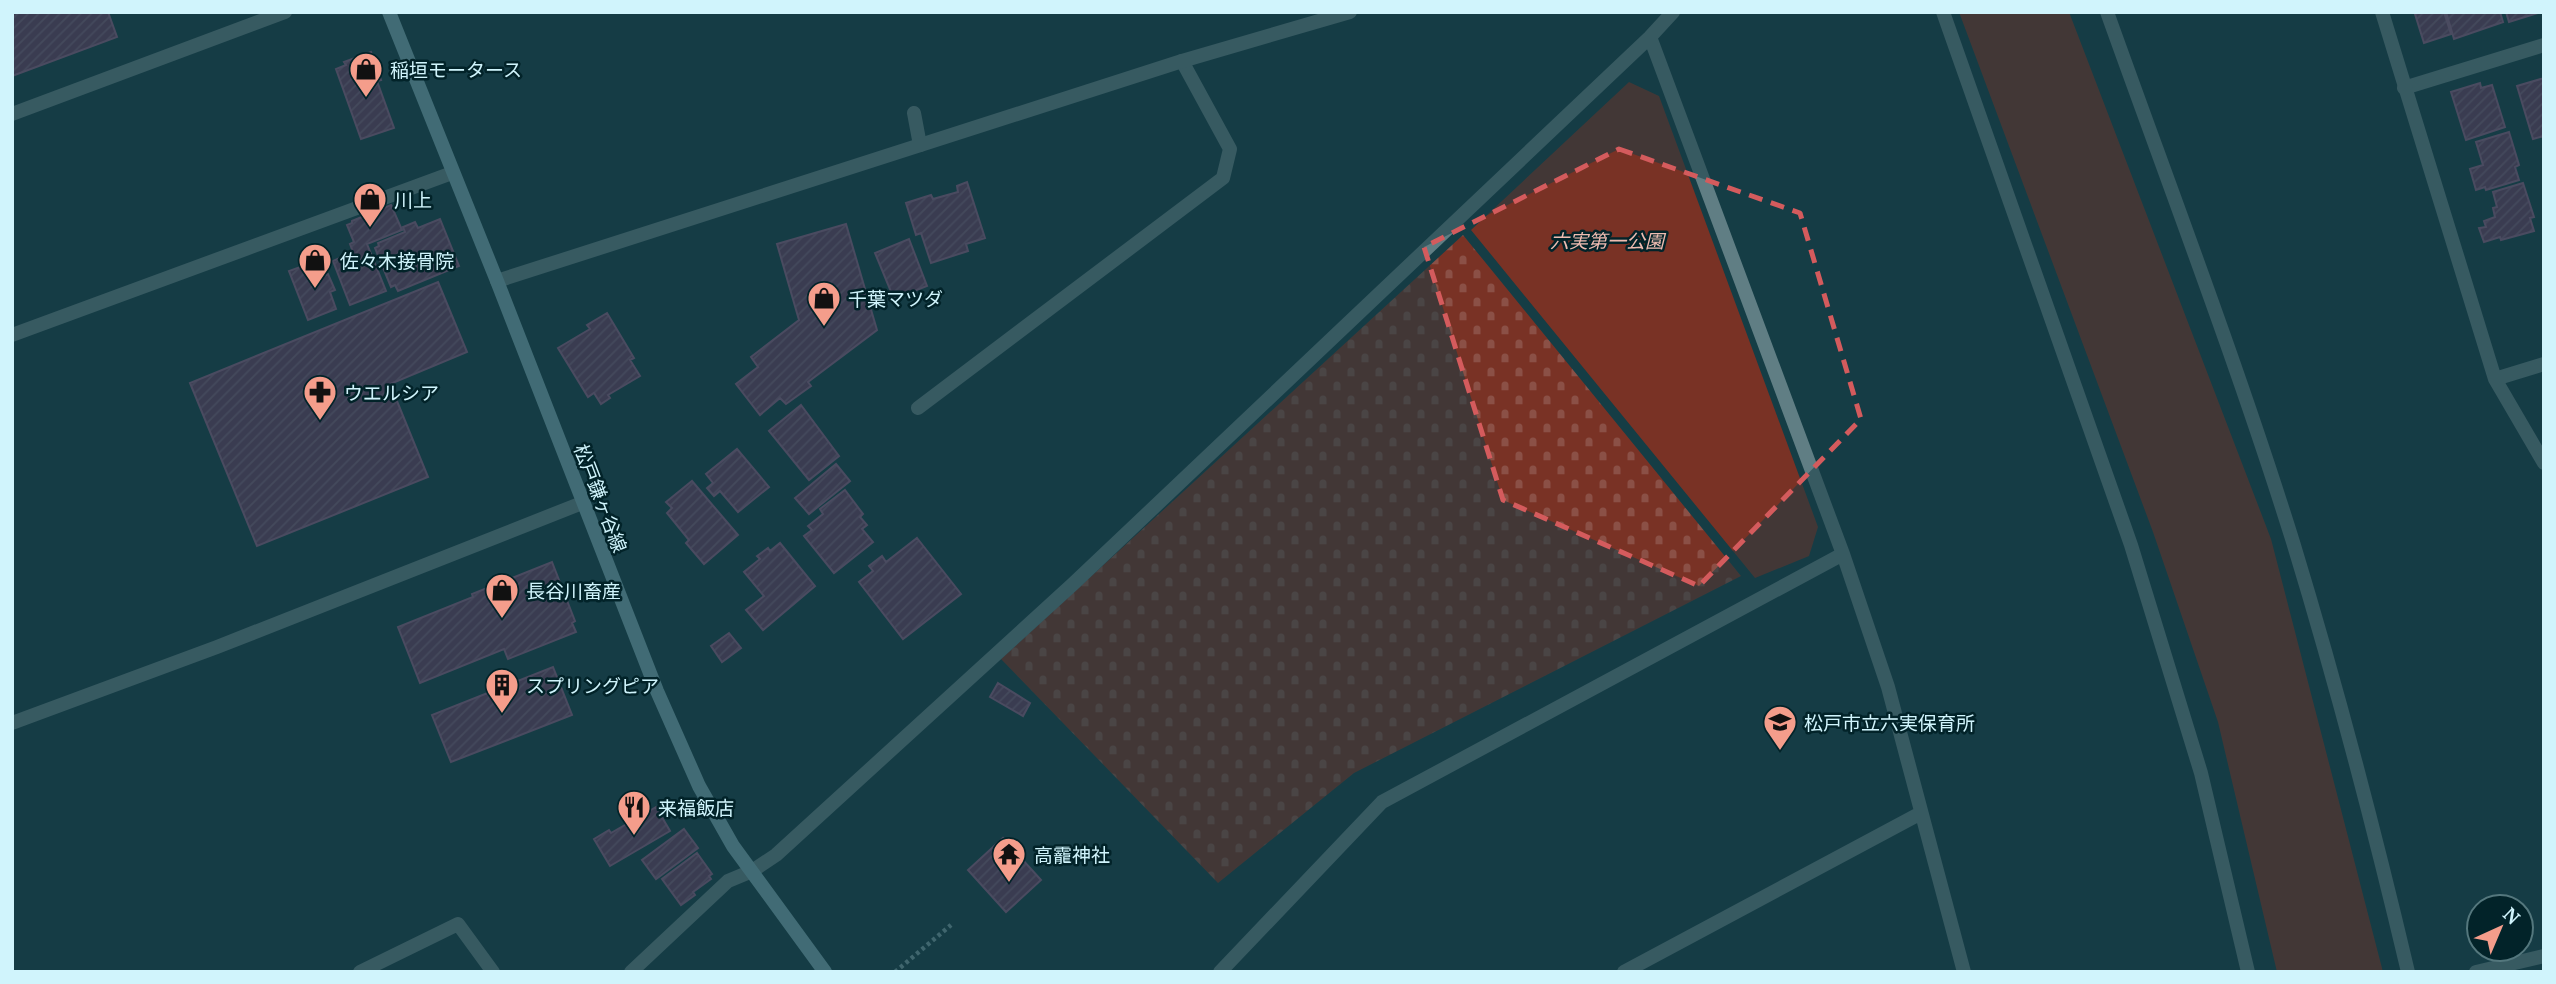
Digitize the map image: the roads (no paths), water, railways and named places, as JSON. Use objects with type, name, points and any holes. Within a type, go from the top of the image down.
[{"type":"main road","name":"松戸鎌ヶ谷線","points":[[388,12],[497,281],[657,691],[699,786],[733,846],[825,972]]},
{"type":"street","points":[[12,114],[285,12]]},
{"type":"street","points":[[497,281],[1182,61],[1350,12]]},
{"type":"street","points":[[631,972],[728,881],[752,871],[776,855],[1073,584],[1650,37],[1672,12]]},
{"type":"street","points":[[1943,12],[2131,545],[2201,774],[2248,972]]},
{"type":"street","points":[[2107,12],[2213,306],[2293,542],[2344,723],[2408,972]]},
{"type":"street","points":[[2382,12],[2495,379],[2544,463]]},
{"type":"street","points":[[1650,37],[1843,554],[1888,687],[1964,972]]},
{"type":"street","points":[[2404,88],[2544,45]]},
{"type":"street","points":[[918,408],[1223,178],[1230,149],[1182,61]]},
{"type":"street","points":[[914,113],[920,145]]},
{"type":"street","points":[[12,335],[452,173]]},
{"type":"street","points":[[2495,379],[2544,363]]},
{"type":"street","points":[[12,723],[229,642],[582,503]]},
{"type":"street","points":[[1220,972],[1382,802],[1843,554]]},
{"type":"street","points":[[1625,972],[1921,813]]},
{"type":"street","points":[[360,972],[457,923],[493,972]]},
{"type":"street","points":[[2476,972],[2544,956]]},
{"type":"place","name":"稲垣モータース","points":[[366,99]]},
{"type":"place","name":"川上","points":[[370,229]]},
{"type":"place","name":"佐々木接骨院","points":[[315,290]]},
{"type":"place","name":"千葉マツダ","points":[[824,328]]},
{"type":"place","name":"ウエルシア","points":[[320,422]]},
{"type":"place","name":"長谷川畜産","points":[[502,620]]},
{"type":"place","name":"スプリングピア","points":[[502,715]]},
{"type":"place","name":"松戸市立六実保育所","points":[[1780,752]]},
{"type":"place","name":"来福飯店","points":[[634,837]]},
{"type":"place","name":"高靇神社","points":[[1009,884]]},
{"type":"park label","name":"六実第一公園","points":[[1607,240]]}]
